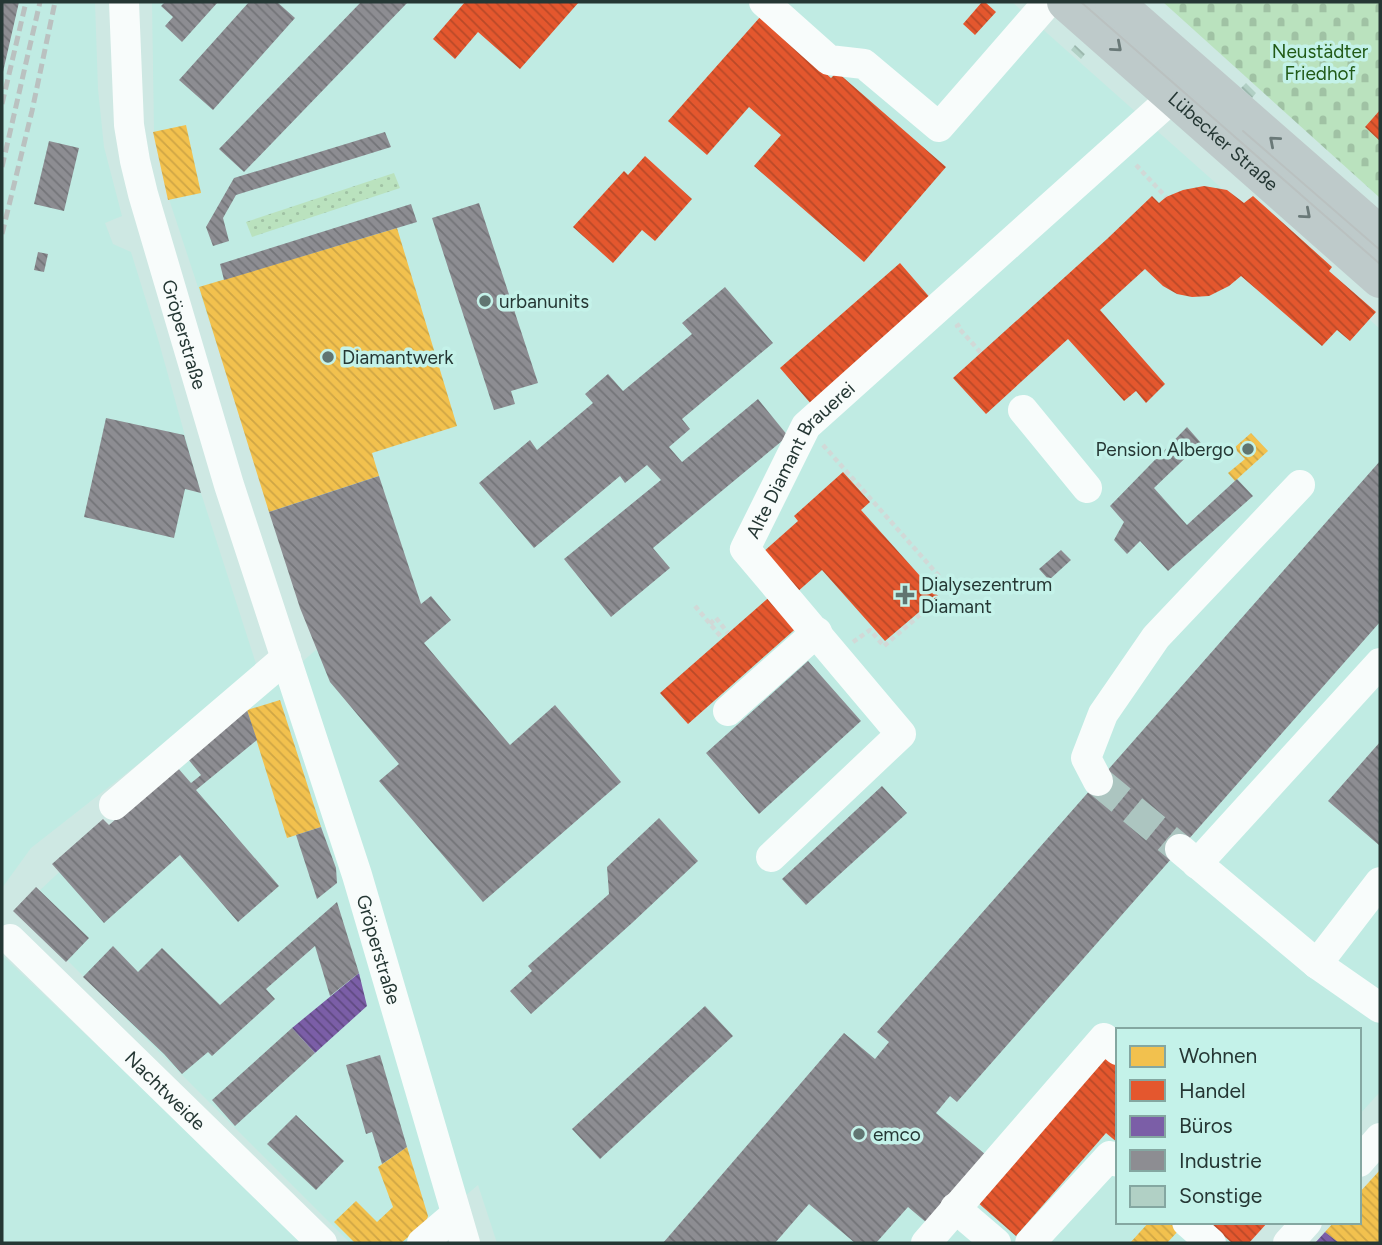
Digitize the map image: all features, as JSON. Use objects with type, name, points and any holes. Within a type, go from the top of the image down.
[{"type":"main road","name":"Lübecker Straße","points":[[1066,2],[1380,279]]},
{"type":"main road","name":"Lübecker Straße","points":[[1114,2],[1380,235]]},
{"type":"street","name":"Gröperstraße","points":[[124,2],[128,114],[135,161],[229,485],[357,875],[465,1243]]},
{"type":"street","points":[[764,2],[830,60],[864,64],[939,127],[1048,2]]},
{"type":"street","name":"Alte Diamant Brauerei","points":[[771,857],[901,734],[745,549],[806,426],[1173,96]]},
{"type":"street","points":[[1023,410],[1087,488]]},
{"type":"street","points":[[1098,781],[1086,758],[1102,714],[1156,637],[1300,485]]},
{"type":"street","points":[[728,711],[817,632]]},
{"type":"street","points":[[114,804],[286,658]]},
{"type":"street","points":[[1380,663],[1188,857],[1317,964],[1380,1009]]},
{"type":"street","points":[[1317,964],[1380,882]]},
{"type":"street","name":"Nachtweide","points":[[10,939],[322,1243]]},
{"type":"street","points":[[926,1243],[1104,1038],[1116,1048]]},
{"type":"street","points":[[1361,1160],[1380,1138]]},
{"type":"street","points":[[1030,1243],[1110,1156],[1116,1160]]},
{"type":"street","points":[[955,1208],[996,1243]]},
{"type":"street","points":[[422,1243],[456,1214]]},
{"type":"street","points":[[1190,1224],[1211,1243]]},
{"type":"street","points":[[1288,1243],[1305,1224]]},
{"type":"path","points":[[1119,146],[1166,197]]},
{"type":"path","points":[[969,339],[981,353]]},
{"type":"path","points":[[806,426],[947,585]]},
{"type":"path","points":[[695,607],[722,638]]},
{"type":"path","points":[[836,656],[870,630],[884,646],[929,607]]},
{"type":"path","points":[[710,624],[716,618],[728,633]]},
{"type":"shaded area","points":[[2,2],[95,2],[98,89],[104,147],[122,216],[105,223],[113,244],[131,252],[201,493],[258,670],[31,848],[2,888]]},
{"type":"shaded area","points":[[152,2],[1012,2],[1380,329],[1380,1092],[1361,1113],[1361,1028],[1116,1028],[1116,1224],[1263,1224],[1246,1243],[497,1243],[478,1185],[410,1243],[350,1243],[18,911],[317,649],[169,199],[154,133]]},
{"type":"shaded area","points":[[2,955],[305,1243],[2,1243]]},
{"type":"green space","name":"Neustädter Friedhof","points":[[1163,2],[1380,2],[1380,198]]},
{"type":"green space","points":[[394,173],[400,188],[252,237],[246,222]]},
{"type":"building: Wohnen","points":[[186,125],[201,193],[168,200],[153,132]]},
{"type":"building: Wohnen","name":"Diamantwerk","points":[[397,228],[457,426],[372,453],[379,476],[269,512],[199,287]]},
{"type":"building: Wohnen","points":[[1251,433],[1268,451],[1235,481],[1228,473],[1245,459],[1234,448]]},
{"type":"building: Wohnen","points":[[280,700],[321,827],[287,838],[247,710]]},
{"type":"building: Wohnen","points":[[407,1147],[428,1216],[426,1222],[401,1243],[355,1243],[334,1222],[356,1201],[377,1222],[393,1207],[378,1167]]},
{"type":"building: Wohnen","points":[[1380,1170],[1380,1243],[1339,1243],[1325,1232],[1332,1224],[1361,1224],[1361,1191]]},
{"type":"building: Wohnen","points":[[1147,1224],[1174,1224],[1180,1229],[1167,1243],[1130,1243]]},
{"type":"building: Handel","points":[[465,2],[579,2],[520,69],[478,32],[455,59],[433,39]]},
{"type":"building: Handel","points":[[982,2],[996,12],[975,35],[963,24]]},
{"type":"building: Handel","points":[[761,16],[831,78],[837,72],[946,167],[864,262],[754,166],[781,135],[749,107],[707,155],[668,121]]},
{"type":"building: Handel","points":[[1380,110],[1380,141],[1365,127]]},
{"type":"building: Handel","points":[[645,156],[692,199],[655,241],[642,230],[613,263],[573,227],[624,171],[628,175]]},
{"type":"building: Handel","points":[[1204,186],[1227,190],[1244,203],[1253,196],[1332,267],[1329,271],[1376,312],[1350,341],[1337,330],[1322,346],[1241,276],[1229,286],[1209,296],[1192,297],[1177,294],[1163,286],[1145,269],[1100,310],[1165,384],[1146,403],[1136,391],[1124,401],[1068,339],[986,414],[953,378],[1152,196],[1159,203],[1183,190]]},
{"type":"building: Handel","points":[[900,263],[932,300],[812,405],[780,368]]},
{"type":"building: Handel","points":[[843,472],[870,502],[861,510],[938,596],[885,641],[822,570],[796,593],[761,554],[798,521],[794,516]]},
{"type":"building: Handel","points":[[774,593],[801,624],[688,724],[660,693]]},
{"type":"building: Handel","points":[[1105,1049],[1116,1059],[1116,1141],[1106,1133],[1016,1236],[976,1201]]},
{"type":"building: Handel","points":[[1210,1224],[1266,1224],[1249,1243],[1232,1243]]},
{"type":"building: Büros","points":[[359,973],[367,1006],[315,1053],[292,1028]]},
{"type":"building: Büros","points":[[1325,1232],[1339,1243],[1315,1243]]},
{"type":"building: Industrie","points":[[2,2],[19,2],[3,72],[2,72]]},
{"type":"building: Industrie","points":[[165,2],[218,2],[182,42],[165,26],[173,17],[161,6]]},
{"type":"building: Industrie","points":[[249,2],[277,2],[295,18],[213,110],[179,80]]},
{"type":"building: Industrie","points":[[361,2],[408,2],[244,172],[219,149]]},
{"type":"building: Industrie","points":[[385,132],[391,147],[236,195],[223,218],[229,241],[213,246],[206,227],[234,178]]},
{"type":"building: Industrie","points":[[49,141],[79,148],[64,211],[34,204]]},
{"type":"building: Industrie","name":"urbanunits","points":[[479,203],[538,383],[511,391],[515,404],[494,410],[432,218]]},
{"type":"building: Industrie","points":[[411,204],[417,222],[224,280],[220,264]]},
{"type":"building: Industrie","points":[[38,252],[48,254],[44,272],[34,270]]},
{"type":"building: Industrie","points":[[725,287],[773,343],[682,419],[690,429],[669,447],[682,462],[758,399],[788,436],[653,548],[670,568],[611,617],[564,559],[661,480],[647,465],[625,483],[620,476],[534,548],[479,483],[530,440],[537,450],[593,403],[585,394],[608,374],[623,391],[692,334],[682,323]]},
{"type":"building: Industrie","points":[[106,418],[184,435],[201,493],[185,489],[174,538],[84,517]]},
{"type":"building: Industrie","points":[[1187,427],[1201,443],[1154,488],[1187,525],[1237,479],[1253,496],[1168,571],[1140,541],[1127,554],[1114,540],[1124,522],[1110,506]]},
{"type":"building: Industrie","points":[[1380,461],[1380,622],[957,1102],[950,1096],[936,1113],[986,1155],[927,1223],[908,1207],[876,1243],[855,1243],[809,1204],[775,1243],[663,1243],[844,1033],[875,1059],[889,1042],[877,1032]]},
{"type":"building: Industrie","points":[[379,476],[421,604],[431,596],[451,620],[424,643],[510,745],[555,705],[621,782],[483,902],[379,781],[399,764],[330,682],[300,608],[269,512]]},
{"type":"building: Industrie","points":[[1061,550],[1071,560],[1049,580],[1039,569]]},
{"type":"building: Industrie","points":[[808,661],[861,721],[759,814],[706,753]]},
{"type":"building: Industrie","points":[[247,710],[257,740],[196,790],[279,886],[238,922],[180,855],[104,923],[52,864],[103,819],[109,825],[177,767],[191,783],[201,775],[188,759]]},
{"type":"building: Industrie","points":[[1380,742],[1380,846],[1328,801]]},
{"type":"building: Industrie","points":[[882,786],[907,813],[806,905],[782,879]]},
{"type":"building: Industrie","points":[[659,818],[698,861],[531,1014],[510,991],[532,971],[528,966],[609,894],[607,867]]},
{"type":"building: Industrie","points":[[321,827],[336,868],[337,883],[317,899],[296,835]]},
{"type":"building: Industrie","points":[[36,887],[89,938],[66,962],[13,911]]},
{"type":"building: Industrie","points":[[337,902],[359,973],[330,996],[315,946],[266,989],[275,999],[212,1056],[208,1052],[182,1074],[83,977],[113,946],[138,972],[162,948],[220,1005]]},
{"type":"building: Industrie","points":[[705,1006],[733,1036],[600,1159],[572,1129]]},
{"type":"building: Industrie","points":[[292,1028],[315,1053],[235,1126],[212,1100]]},
{"type":"building: Industrie","points":[[380,1055],[407,1147],[382,1164],[372,1132],[366,1134],[346,1065]]},
{"type":"building: Industrie","points":[[296,1115],[344,1161],[316,1190],[267,1144]]},
{"type":"building: Sonstige","points":[[1075,45],[1085,54],[1081,59],[1071,50]]},
{"type":"building: Sonstige","points":[[1246,83],[1256,93],[1252,98],[1241,88]]},
{"type":"tunnel","points":[[1098,781],[1180,849]]},
{"type":"tram line","points":[[1081,2],[1380,264]]},
{"type":"tram line","points":[[1243,131],[1380,250]]},
{"type":"railway","points":[[2,104],[26,2]]},
{"type":"railway","points":[[2,167],[40,2]]},
{"type":"railway","points":[[2,234],[55,2]]},
{"type":"place","name":"urbanunits","points":[[485,301]]},
{"type":"place","name":"Diamantwerk","points":[[328,357]]},
{"type":"place","name":"Pension Albergo","points":[[1248,449]]},
{"type":"place","name":"Dialysezentrum Diamant","points":[[905,595]]},
{"type":"place","name":"emco","points":[[859,1134]]}]
